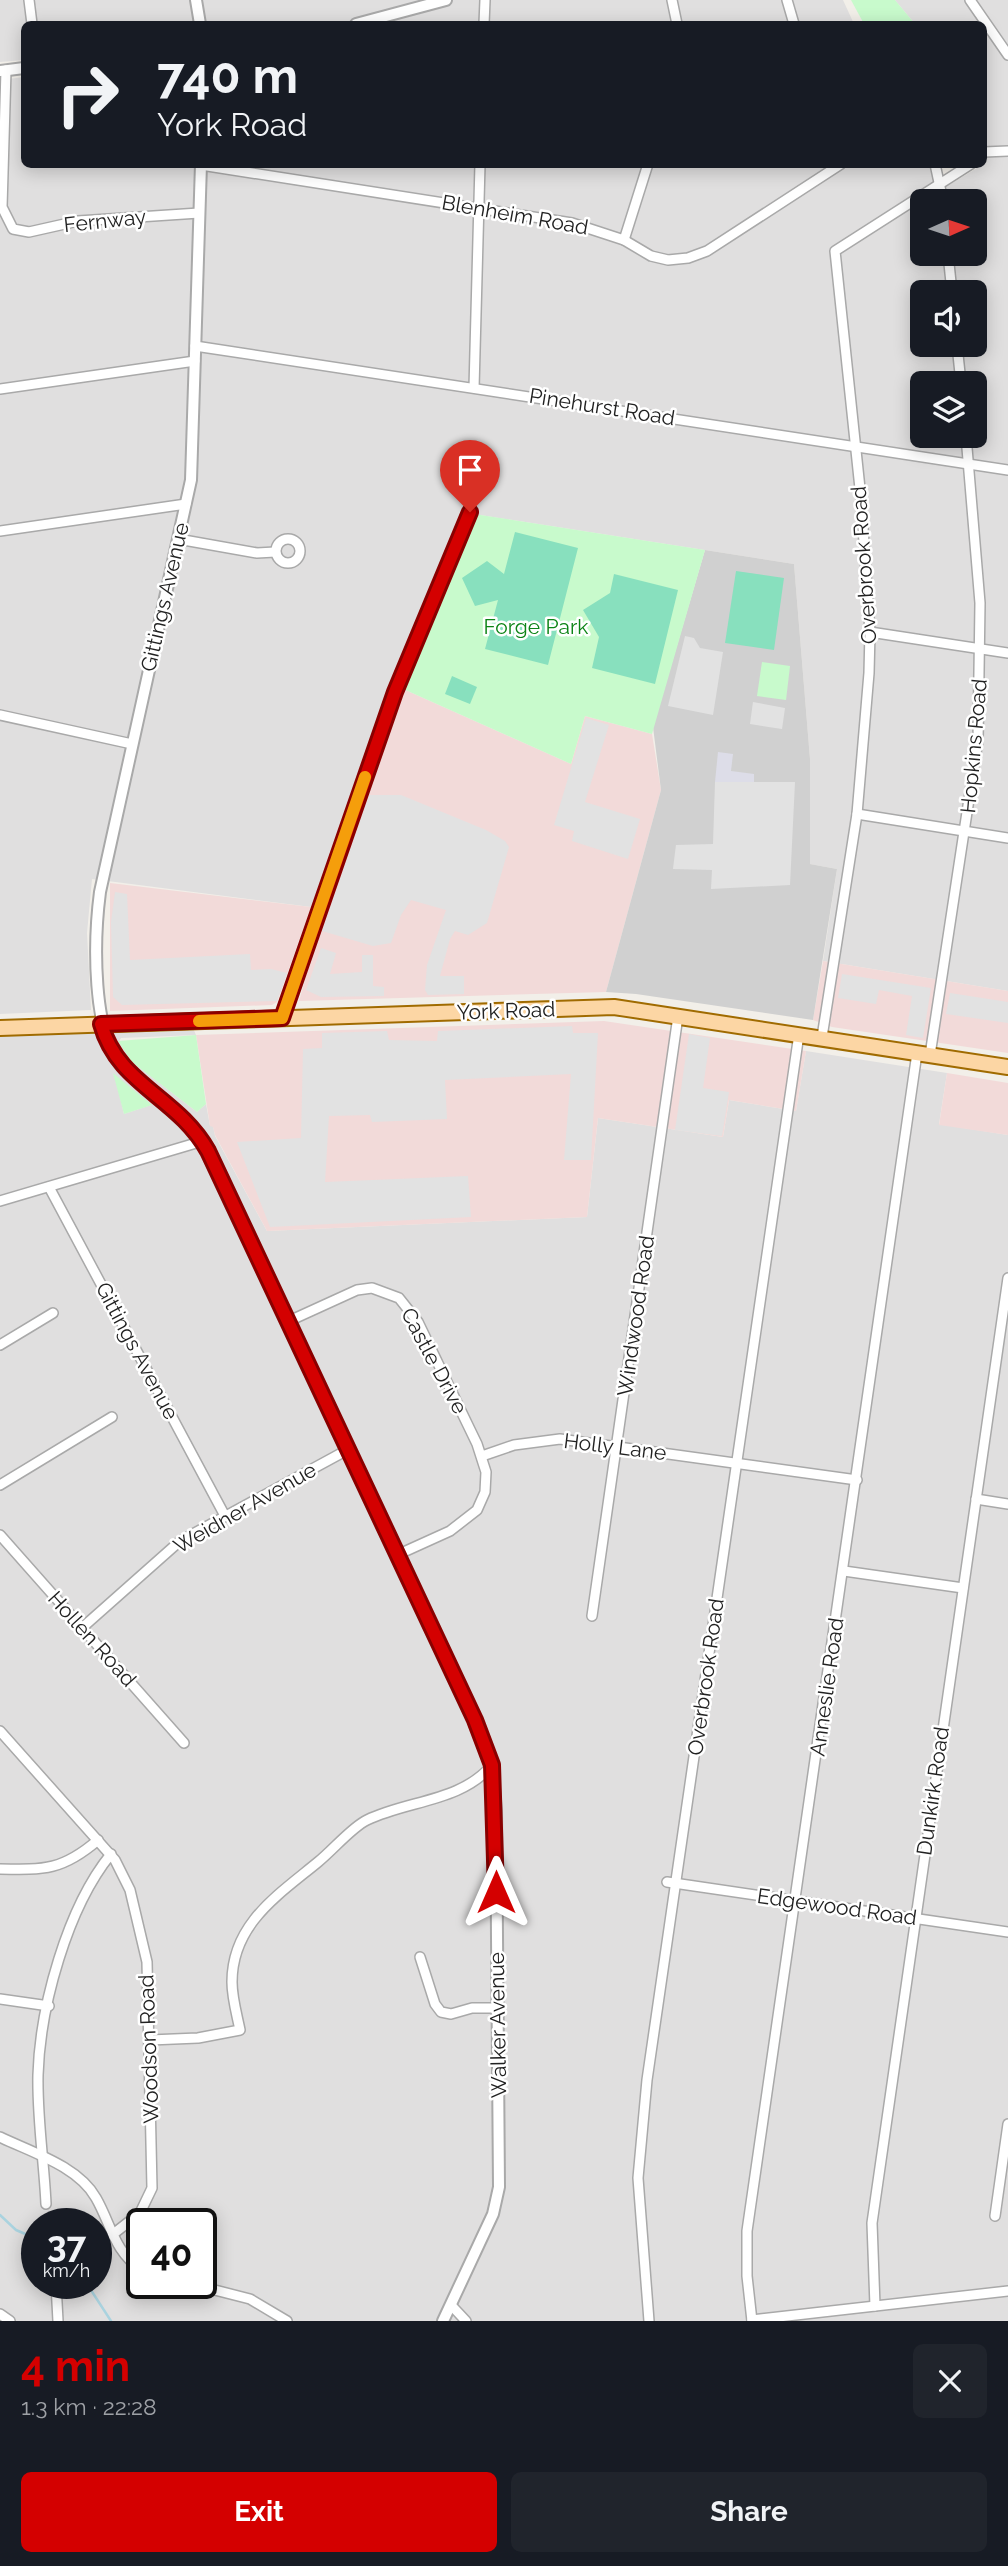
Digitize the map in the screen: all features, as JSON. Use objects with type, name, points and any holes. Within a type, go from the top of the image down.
[{"type":"main road","name":"York Road","points":[[0,1028],[608,1007],[1008,1067]]},
{"type":"street","points":[[29,0],[32,21]]},
{"type":"street","points":[[196,0],[200,21]]},
{"type":"street","points":[[367,21],[446,0]]},
{"type":"street","points":[[484,21],[485,0]]},
{"type":"street","points":[[672,0],[676,21]]},
{"type":"street","points":[[787,0],[793,21]]},
{"type":"street","points":[[970,0],[985,21]]},
{"type":"street","points":[[987,25],[1008,55]]},
{"type":"street","points":[[3,71],[21,68]]},
{"type":"street","name":"Fernway","points":[[3,71],[2,207],[7,223],[13,229],[29,232],[78,221],[199,213]]},
{"type":"street","points":[[987,154],[1008,151]]},
{"type":"street","name":"Gittings Avenue","points":[[101,1024],[97,914],[192,466],[201,168]]},
{"type":"street","name":"Blenheim Road","points":[[221,168],[479,206],[572,223],[624,240],[651,256],[668,260],[696,256],[835,168]]},
{"type":"street","points":[[474,388],[481,168]]},
{"type":"street","points":[[624,240],[647,168]]},
{"type":"street","points":[[936,168],[941,189]]},
{"type":"street","name":"Overbrook Road","points":[[822,1037],[856,814],[867,713],[870,632],[835,251],[965,168]]},
{"type":"street","name":"Pinehurst Road","points":[[195,346],[1008,470]]},
{"type":"street","points":[[0,388],[195,361]]},
{"type":"street","name":"Hopkins Road","points":[[923,1054],[966,831],[978,740],[981,648],[967,448]]},
{"type":"street","points":[[0,531],[186,504]]},
{"type":"street","points":[[282,1018],[395,692],[470,512]]},
{"type":"street","points":[[178,539],[257,553],[275,552]]},
{"type":"street","points":[[870,632],[1008,653]]},
{"type":"street","points":[[0,715],[132,744]]},
{"type":"street","points":[[856,814],[1008,838]]},
{"type":"street","name":"Windwood Road","points":[[593,1616],[678,1016]]},
{"type":"street","name":"Walker Avenue","points":[[101,1024],[120,1064],[183,1115],[203,1141],[475,1720],[492,1765],[496,1811],[499,2187],[493,2214],[443,2321]]},
{"type":"street","name":"Overbrook Road","points":[[649,2321],[638,2163],[647,2080],[672,1883],[737,1464],[799,1034]]},
{"type":"street","name":"Anneslie Road","points":[[752,2321],[747,2276],[747,2231],[857,1480],[923,1054]]},
{"type":"street","points":[[0,1201],[203,1141]]},
{"type":"street","name":"Gittings Avenue","points":[[49,1187],[225,1516]]},
{"type":"street","name":"Dunkirk Road","points":[[875,2306],[872,2223],[1008,1278]]},
{"type":"street","name":"Castle Drive","points":[[289,1321],[357,1290],[372,1289],[398,1298],[418,1322],[482,1456]]},
{"type":"street","points":[[0,1345],[53,1313]]},
{"type":"street","points":[[0,1485],[112,1417]]},
{"type":"street","name":"Holly Lane","points":[[482,1456],[551,1439],[857,1480]]},
{"type":"street","name":"Weidner Avenue","points":[[83,1627],[167,1552],[225,1516],[349,1449]]},
{"type":"street","points":[[397,1555],[450,1531],[477,1510],[486,1484],[482,1456]]},
{"type":"street","points":[[976,1499],[1008,1504]]},
{"type":"street","name":"Hollen Road","points":[[0,1535],[184,1743]]},
{"type":"street","points":[[844,1571],[963,1588]]},
{"type":"street","name":"Woodson Road","points":[[0,1731],[111,1854],[125,1875],[143,1941],[150,2040],[152,2188],[140,2213],[112,2235]]},
{"type":"street","points":[[150,2040],[198,2038],[240,2030],[232,1986],[233,1965],[253,1918],[366,1820],[457,1791],[472,1784],[492,1765]]},
{"type":"street","points":[[0,1869],[62,1866],[76,1860],[98,1840]]},
{"type":"street","points":[[46,2204],[38,2075],[49,2007],[64,1935],[99,1868],[111,1854]]},
{"type":"street","name":"Edgewood Road","points":[[672,1883],[1008,1931]]},
{"type":"street","points":[[420,1957],[441,2012],[451,2014],[472,2008],[497,2008]]},
{"type":"street","points":[[0,1998],[49,2007]]},
{"type":"street","points":[[995,2216],[1008,2124]]},
{"type":"street","points":[[0,2137],[73,2174],[95,2196],[100,2208]]},
{"type":"street","points":[[112,2235],[126,2258]]},
{"type":"street","points":[[217,2291],[250,2299],[287,2321]]},
{"type":"street","points":[[752,2321],[1008,2291]]},
{"type":"street","points":[[57,2299],[58,2321]]},
{"type":"street","points":[[451,2305],[466,2321]]},
{"type":"street","points":[[0,2314],[10,2321]]},
{"type":"shaded area","points":[[0,0],[843,0],[853,21],[21,21],[21,60],[0,62]]},
{"type":"shaded area","points":[[895,0],[1008,0],[1008,991],[823,961],[837,869],[810,864],[810,759],[794,564],[474,514],[401,688],[319,930],[317,894],[311,907],[92,879],[87,933],[91,1010],[0,1014],[0,80],[21,77],[21,168],[930,168],[933,179],[949,185],[977,168],[987,168],[987,21],[912,21]]},
{"type":"shaded area","points":[[705,550],[794,564],[810,759],[810,864],[837,869],[813,1020],[606,992],[661,790],[653,727]]},
{"type":"shaded area","points":[[685,636],[694,638],[700,648],[723,652],[713,715],[668,706]]},
{"type":"shaded area","points":[[401,688],[571,764],[585,716],[652,734],[661,790],[606,992],[299,1001],[319,930]]},
{"type":"shaded area","points":[[753,702],[785,708],[782,729],[750,724]]},
{"type":"shaded area","points":[[586,718],[609,725],[585,802],[640,819],[628,859],[572,841],[574,831],[554,825]]},
{"type":"shaded area","points":[[718,752],[733,754],[731,771],[754,774],[754,782],[715,782]]},
{"type":"shaded area","points":[[715,782],[795,782],[790,885],[711,889],[712,870],[673,869],[676,845],[713,844]]},
{"type":"shaded area","points":[[369,795],[401,795],[486,830],[505,841],[509,847],[487,923],[468,935],[455,931],[450,939],[440,976],[464,976],[464,994],[428,995],[425,990],[427,965],[446,910],[411,900],[401,915],[391,943],[373,946],[322,931]]},
{"type":"shaded area","points":[[110,883],[311,907],[277,1002],[272,1005],[110,1011]]},
{"type":"shaded area","points":[[115,892],[127,894],[130,960],[250,954],[251,970],[271,969],[287,973],[277,1001],[122,1005],[113,997],[111,922]]},
{"type":"shaded area","points":[[321,948],[336,953],[330,974],[362,972],[362,955],[373,955],[373,986],[384,987],[384,996],[321,997],[306,990]]},
{"type":"shaded area","points":[[823,961],[1008,991],[1008,1053],[832,1027],[813,1020]]},
{"type":"shaded area","points":[[842,974],[931,988],[923,1038],[906,1035],[912,996],[879,990],[876,1004],[838,998]]},
{"type":"shaded area","points":[[950,993],[1008,1002],[1008,1023],[946,1014]]},
{"type":"shaded area","points":[[190,1021],[196,1035],[121,1038],[119,1041],[132,1062],[197,1112],[206,1104],[210,1126],[213,1126],[215,1136],[267,1231],[587,1217],[598,1118],[723,1137],[729,1100],[796,1111],[806,1051],[947,1073],[939,1124],[1008,1135],[1008,2321],[0,2321],[0,1029]],"holes":[[[115,1075],[151,1105],[124,1114]]]},
{"type":"shaded area","points":[[604,1021],[806,1051],[796,1111],[729,1100],[723,1137],[598,1118],[587,1217],[267,1231],[213,1127],[210,1126],[196,1035]]},
{"type":"shaded area","points":[[572,1026],[573,1033],[598,1033],[591,1160],[564,1160],[571,1074],[445,1080],[447,1119],[372,1122],[370,1115],[329,1116],[325,1182],[468,1176],[471,1217],[270,1227],[237,1142],[301,1138],[303,1049],[322,1048],[322,1033],[387,1031],[389,1040],[437,1041],[438,1031]]},
{"type":"shaded area","points":[[689,1034],[710,1038],[703,1088],[729,1092],[722,1136],[675,1130]]},
{"type":"shaded area","points":[[947,1073],[1008,1083],[1008,1135],[939,1125]]},
{"type":"green space","points":[[851,0],[895,0],[912,21],[862,21]]},
{"type":"green space","name":"Forge Park","points":[[474,514],[705,550],[652,734],[585,716],[571,764],[401,688]]},
{"type":"green space","points":[[515,532],[578,548],[548,665],[485,649],[498,600],[475,606],[462,578],[487,561],[504,574]]},
{"type":"green space","points":[[736,571],[784,578],[774,650],[725,643]]},
{"type":"green space","points":[[614,574],[678,590],[655,684],[592,668],[599,637],[583,610],[610,593]]},
{"type":"green space","points":[[762,662],[790,666],[786,700],[757,696]]},
{"type":"green space","points":[[452,676],[477,687],[470,704],[445,694]]},
{"type":"green space","points":[[196,1035],[206,1104],[197,1112],[132,1062],[118,1041]]},
{"type":"green space","points":[[113,1073],[152,1105],[124,1114]]},
{"type":"waterway","points":[[0,2215],[21,2232]]},
{"type":"waterway","points":[[97,2299],[111,2321]]},
{"type":"slow traffic","points":[[199,1021],[282,1018],[365,777]]},
{"type":"route","points":[[470,512],[395,692],[282,1018],[101,1024],[108,1045],[120,1064],[183,1115],[196,1130],[208,1151],[475,1720],[492,1765],[495,1789],[496,1892]]}]
